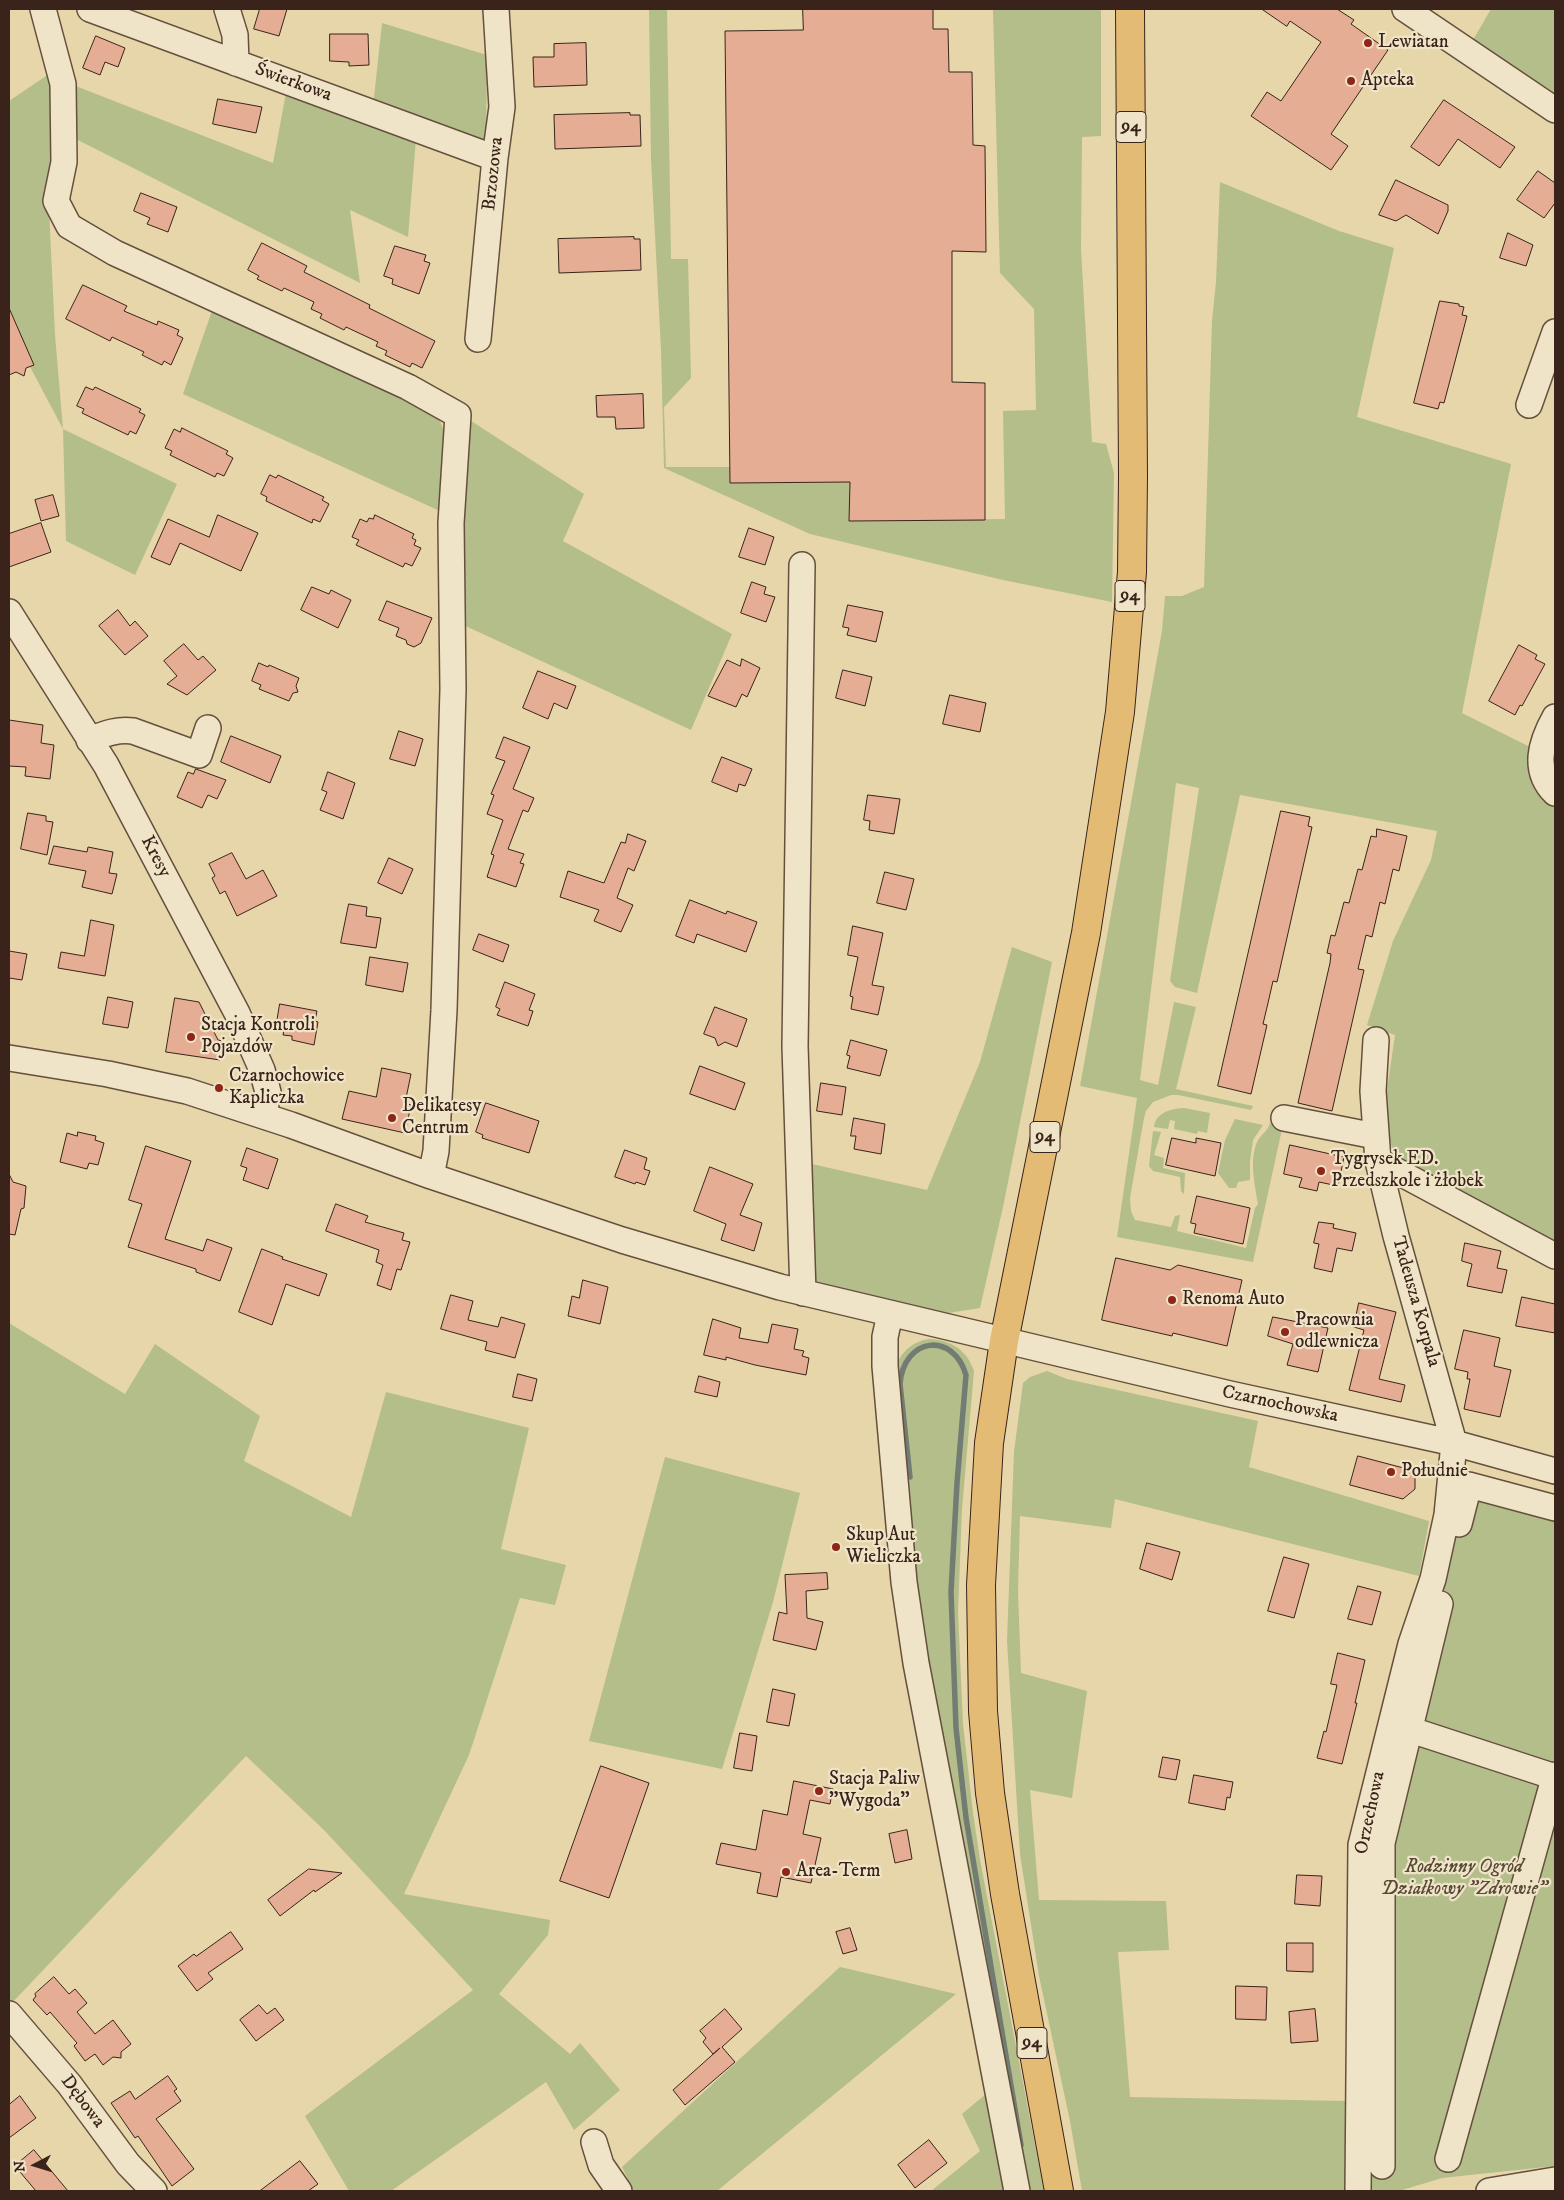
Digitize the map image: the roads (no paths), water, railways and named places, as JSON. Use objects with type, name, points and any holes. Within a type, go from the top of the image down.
[{"type":"main road","name":"94","points":[[1059,2191],[1005,1894],[990,1793],[983,1711],[981,1585],[984,1494],[989,1442],[1004,1341],[1086,934],[1120,712],[1130,592],[1132,524],[1130,9]]},
{"type":"street","points":[[43,9],[64,84],[64,162],[56,202],[69,226],[114,253],[408,387],[458,415],[451,523],[453,690],[444,1020],[436,1151],[431,1176]]},
{"type":"street","name":"Świerkowa","points":[[90,9],[495,158]]},
{"type":"street","points":[[227,9],[235,34],[236,63]]},
{"type":"street","name":"Brzozowa","points":[[478,339],[495,158],[502,107],[496,9]]},
{"type":"street","points":[[1405,9],[1555,110]]},
{"type":"street","points":[[1529,405],[1555,332]]},
{"type":"street","points":[[802,565],[795,1046],[803,1293]]},
{"type":"street","name":"Kresy","points":[[9,612],[106,765],[244,1028],[262,1070],[268,1092],[264,1116]]},
{"type":"street","points":[[1551,725],[1541,746],[1540,765],[1549,787],[1555,793]]},
{"type":"street","points":[[89,740],[114,730],[124,730],[199,755],[208,728]]},
{"type":"street","name":"Tadeusza Korpala","points":[[1376,1040],[1373,1090],[1378,1160],[1396,1236],[1454,1443]]},
{"type":"street","name":"Czarnochowska","points":[[9,1058],[170,1086],[264,1116],[431,1176],[622,1240],[803,1293],[1230,1394],[1454,1443],[1555,1471]]},
{"type":"street","points":[[1284,1118],[1375,1136]]},
{"type":"street","points":[[1378,1160],[1555,1256]]},
{"type":"street","points":[[890,1314],[885,1337],[885,1366],[904,1582],[916,1662],[938,1781],[968,1924],[1017,2191]]},
{"type":"street","name":"Orzechowa","points":[[1358,2191],[1361,1845],[1411,1644],[1433,1579],[1447,1515],[1454,1443]]},
{"type":"street","points":[[1382,2166],[1382,1843],[1407,1728],[1469,1485],[1555,1508]]},
{"type":"street","points":[[1407,1728],[1555,1776],[1448,2159]]},
{"type":"street","name":"Dębowa","points":[[9,2014],[69,2084],[128,2164],[154,2191]]},
{"type":"street","points":[[594,2142],[601,2165],[619,2191]]},
{"type":"street","points":[[1489,2191],[1555,2180]]},
{"type":"waterway","points":[[910,1477],[900,1384],[903,1368],[910,1357],[919,1349],[930,1345],[940,1346],[951,1351],[960,1361],[966,1375],[957,1483],[951,1592],[956,1728],[966,1818],[1021,2145]]},
{"type":"place","name":"Lewiatan","points":[[1368,43]]},
{"type":"place","name":"Apteka","points":[[1351,81]]},
{"type":"place","name":"Stacja Kontroli Pojazdów","points":[[191,1037]]},
{"type":"place","name":"Czarnochowice Kapliczka","points":[[219,1088]]},
{"type":"place","name":"Delikatesy Centrum","points":[[392,1118]]},
{"type":"place","name":"Tygrysek ED. Przedszkole i żłobek","points":[[1321,1171]]},
{"type":"place","name":"Renoma Auto","points":[[1172,1300]]},
{"type":"place","name":"Pracownia odlewnicza","points":[[1285,1332]]},
{"type":"place","name":"Południe","points":[[1391,1472]]},
{"type":"place","name":"Skup Aut Wieliczka","points":[[836,1547]]},
{"type":"place","name":"Stacja Paliw \"Wygoda\"","points":[[819,1791]]},
{"type":"place","name":"Area-Term","points":[[786,1872]]},
{"type":"park label","name":"Rodzinny Ogród Działkowy \"Zdrowie\"","points":[[1464,1879]]}]
